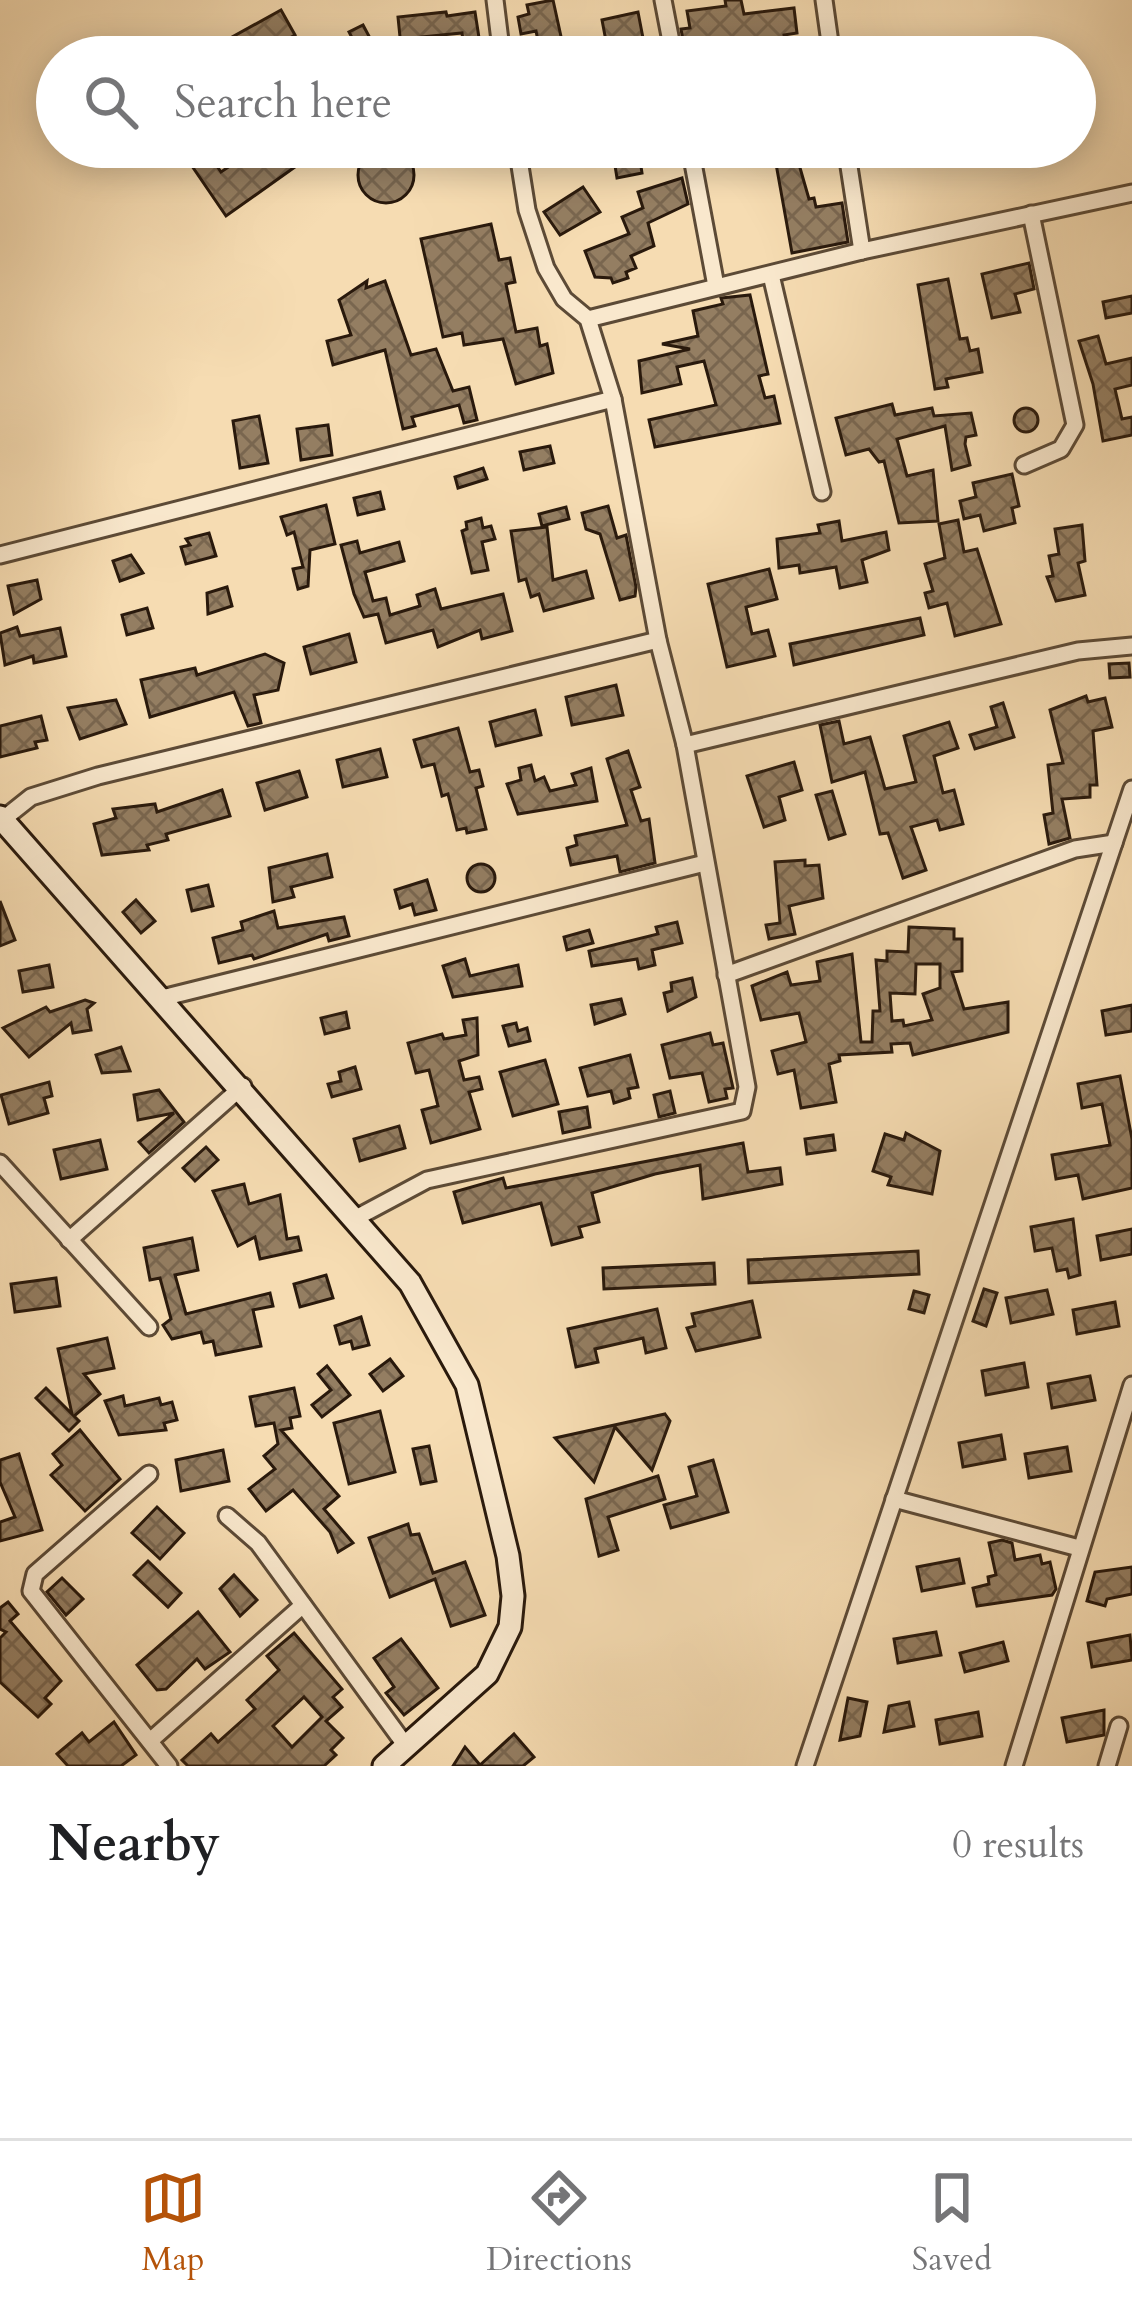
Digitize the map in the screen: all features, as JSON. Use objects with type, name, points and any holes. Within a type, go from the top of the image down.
[{"type":"street","points":[[495,0],[499,36]]},
{"type":"street","points":[[663,0],[670,36]]},
{"type":"street","points":[[824,0],[829,36]]},
{"type":"street","points":[[354,1219],[427,1180],[742,1111],[747,1087],[685,745],[658,640],[613,399],[588,319],[563,299],[546,268],[527,210],[520,168]]},
{"type":"street","points":[[694,168],[716,286]]},
{"type":"street","points":[[849,168],[862,251]]},
{"type":"street","points":[[588,319],[862,251],[1132,193]]},
{"type":"street","points":[[1024,465],[1061,449],[1075,425],[1031,214]]},
{"type":"street","points":[[771,275],[822,492]]},
{"type":"street","points":[[0,555],[613,399]]},
{"type":"street","points":[[384,1766],[487,1674],[502,1652],[513,1596],[496,1492],[467,1385],[410,1283],[243,1086],[158,999],[1,818],[31,797],[98,776],[658,640]]},
{"type":"street","points":[[685,745],[1078,651],[1132,646]]},
{"type":"street","points":[[805,1766],[1132,789]]},
{"type":"street","points":[[726,975],[1075,849],[1114,843]]},
{"type":"street","points":[[158,999],[705,863]]},
{"type":"street","points":[[69,1240],[243,1086]]},
{"type":"street","points":[[0,1163],[148,1327]]},
{"type":"street","points":[[1014,1766],[1132,1385]]},
{"type":"street","points":[[149,1474],[64,1546],[31,1584],[34,1600],[169,1766]]},
{"type":"street","points":[[894,1499],[1079,1549]]},
{"type":"street","points":[[226,1516],[258,1543],[406,1746]]},
{"type":"street","points":[[150,1741],[302,1604]]},
{"type":"street","points":[[1107,1766],[1120,1726]]},
{"type":"building","points":[[553,0],[561,36],[537,36],[536,31],[521,34],[518,17],[529,14],[527,5]]},
{"type":"building","points":[[725,0],[741,0],[744,14],[794,8],[797,33],[682,36],[681,29],[690,28],[687,11],[726,6]]},
{"type":"building","points":[[281,10],[295,35],[293,36],[234,36]]},
{"type":"building","points":[[475,12],[479,36],[400,36],[398,17]]},
{"type":"building","points":[[638,12],[643,36],[605,36],[602,20]]},
{"type":"building","points":[[363,25],[369,36],[351,36],[349,32]]},
{"type":"building","points":[[193,168],[221,172],[227,168],[293,168],[226,216]]},
{"type":"building","points":[[359,168],[413,168],[412,186],[397,201],[375,201],[360,186]]},
{"type":"building","points":[[615,168],[641,168],[642,173],[617,178]]},
{"type":"building","points":[[777,168],[800,168],[816,207],[842,203],[848,242],[792,253]]},
{"type":"building","points":[[682,178],[688,204],[648,223],[654,246],[631,256],[636,268],[626,272],[628,278],[613,283],[611,278],[595,277],[585,251],[629,234],[622,217],[643,208],[638,192]]},
{"type":"building","points":[[583,187],[600,212],[560,235],[544,212]]},
{"type":"building","points":[[491,224],[499,260],[510,258],[515,282],[506,284],[516,332],[537,328],[540,346],[547,344],[553,373],[516,384],[503,339],[464,345],[462,333],[443,337],[421,239]]},
{"type":"building","points":[[1029,263],[1034,289],[1015,294],[1020,312],[992,318],[982,274]]},
{"type":"building","points":[[948,279],[960,339],[967,338],[970,351],[978,349],[982,372],[946,379],[948,387],[935,389],[918,285]]},
{"type":"building","points":[[367,281],[366,288],[385,281],[411,355],[436,349],[453,391],[469,387],[477,420],[464,423],[459,405],[412,417],[415,426],[403,429],[385,350],[333,365],[327,341],[351,335],[339,300]]},
{"type":"building","points":[[750,295],[768,374],[759,376],[765,398],[774,396],[780,423],[655,447],[649,420],[716,405],[704,361],[677,367],[681,384],[642,393],[639,361],[690,349],[662,344],[698,336],[693,311],[723,304],[721,298]]},
{"type":"building","points":[[1132,296],[1132,313],[1106,318],[1103,302]]},
{"type":"building","points":[[1098,336],[1106,364],[1132,358],[1132,385],[1115,389],[1122,419],[1132,417],[1132,435],[1103,441],[1079,341]]},
{"type":"building","points":[[892,404],[895,415],[932,408],[934,416],[971,413],[976,435],[966,437],[970,465],[952,470],[945,426],[897,439],[907,476],[933,470],[938,521],[899,523],[884,461],[879,462],[869,449],[846,455],[836,418]]},
{"type":"building","points":[[1026,408],[1035,411],[1035,429],[1026,432],[1017,429],[1014,420],[1017,411]]},
{"type":"building","points":[[259,416],[268,463],[240,468],[233,421]]},
{"type":"building","points":[[328,425],[332,455],[301,460],[297,429]]},
{"type":"building","points":[[550,446],[554,463],[524,470],[520,452]]},
{"type":"building","points":[[483,468],[487,479],[458,488],[455,477]]},
{"type":"building","points":[[1012,474],[1019,506],[1012,508],[1015,523],[984,531],[980,515],[964,519],[960,501],[976,497],[973,483]]},
{"type":"building","points":[[380,492],[384,509],[358,515],[354,498]]},
{"type":"building","points":[[326,505],[335,544],[310,550],[308,586],[298,589],[293,569],[303,567],[294,532],[287,535],[281,517]]},
{"type":"building","points":[[608,506],[617,538],[626,535],[636,587],[635,596],[620,600],[600,534],[586,529],[582,513]]},
{"type":"building","points":[[566,507],[569,519],[542,526],[539,514]]},
{"type":"building","points":[[481,518],[483,528],[491,526],[495,539],[482,542],[488,570],[472,573],[462,531],[467,529],[466,522]]},
{"type":"building","points":[[958,520],[964,552],[977,549],[1001,624],[955,636],[947,603],[929,608],[925,593],[933,591],[925,564],[945,558],[939,524]]},
{"type":"building","points":[[839,521],[842,541],[886,532],[889,550],[862,560],[867,582],[840,588],[836,567],[800,573],[799,565],[779,568],[777,539],[820,533],[818,525]]},
{"type":"building","points":[[1082,525],[1085,561],[1078,563],[1085,595],[1056,601],[1047,577],[1053,576],[1049,556],[1059,554],[1055,529]]},
{"type":"building","points":[[547,527],[553,580],[586,571],[593,598],[544,611],[539,594],[531,597],[526,579],[519,581],[511,531]]},
{"type":"building","points":[[209,533],[216,556],[186,564],[181,547],[190,545],[186,539]]},
{"type":"building","points":[[357,541],[360,553],[399,542],[404,561],[365,572],[373,601],[386,598],[390,615],[420,606],[417,595],[435,589],[441,609],[503,594],[512,631],[482,639],[480,630],[438,647],[433,630],[386,643],[378,614],[364,617],[354,594],[341,545]]},
{"type":"building","points":[[131,555],[143,573],[120,581],[113,561]]},
{"type":"building","points":[[769,569],[777,599],[746,607],[752,634],[768,630],[775,656],[727,667],[708,584]]},
{"type":"building","points":[[37,580],[41,599],[14,614],[8,586]]},
{"type":"building","points":[[227,587],[232,606],[208,614],[207,593]]},
{"type":"building","points":[[147,608],[153,628],[127,635],[122,615]]},
{"type":"building","points":[[920,618],[924,635],[794,665],[790,644]]},
{"type":"building","points":[[17,627],[20,636],[60,628],[66,656],[34,663],[33,656],[5,665],[0,633]]},
{"type":"building","points":[[349,634],[356,662],[311,674],[304,647]]},
{"type":"building","points":[[265,654],[284,663],[278,690],[254,695],[261,723],[248,726],[234,692],[150,717],[141,680],[195,668],[197,675]]},
{"type":"building","points":[[1129,663],[1130,677],[1110,678],[1109,664]]},
{"type":"building","points":[[616,685],[623,715],[572,725],[566,697]]},
{"type":"building","points":[[1086,696],[1088,702],[1105,698],[1112,727],[1093,731],[1097,785],[1090,785],[1090,797],[1062,799],[1070,838],[1049,844],[1044,815],[1053,813],[1048,765],[1063,763],[1050,710]]},
{"type":"building","points":[[116,700],[126,724],[80,739],[68,708]]},
{"type":"building","points":[[1003,703],[1014,737],[975,749],[970,735],[997,727],[991,707]]},
{"type":"building","points":[[535,710],[541,735],[496,746],[490,722]]},
{"type":"building","points":[[41,716],[47,740],[35,742],[37,748],[0,757],[0,726]]},
{"type":"building","points":[[839,721],[844,744],[870,737],[885,789],[916,782],[904,736],[949,722],[958,748],[934,756],[943,793],[954,790],[963,824],[940,830],[937,820],[911,827],[926,870],[903,878],[888,833],[880,834],[865,772],[832,782],[820,725]]},
{"type":"building","points":[[458,728],[470,772],[479,770],[483,786],[476,788],[486,829],[467,833],[466,828],[457,830],[434,764],[422,767],[414,740]]},
{"type":"building","points":[[380,749],[387,777],[343,787],[337,760]]},
{"type":"building","points":[[628,751],[640,787],[631,790],[641,821],[649,819],[655,863],[620,872],[617,856],[571,865],[567,848],[577,845],[575,836],[627,825],[607,759]]},
{"type":"building","points":[[794,762],[802,790],[779,797],[785,820],[764,827],[747,776]]},
{"type":"building","points":[[531,765],[535,781],[544,777],[550,791],[576,785],[572,774],[591,768],[597,801],[518,814],[507,784],[521,780],[519,768]]},
{"type":"building","points":[[299,771],[307,797],[265,810],[257,783]]},
{"type":"building","points":[[222,790],[230,816],[166,834],[168,840],[147,845],[149,850],[102,855],[94,824],[116,818],[113,809],[155,804],[157,812]]},
{"type":"building","points":[[832,791],[845,834],[829,839],[816,795]]},
{"type":"building","points":[[327,854],[332,877],[291,887],[294,897],[273,902],[269,868]]},
{"type":"building","points":[[805,860],[805,866],[819,865],[823,898],[789,906],[795,934],[769,939],[766,925],[780,923],[775,862]]},
{"type":"building","points":[[481,864],[491,868],[495,878],[491,888],[481,892],[471,888],[467,878],[471,868]]},
{"type":"building","points":[[427,880],[436,910],[415,915],[412,904],[400,908],[395,890]]},
{"type":"building","points":[[208,885],[213,906],[192,911],[187,890]]},
{"type":"building","points":[[136,900],[155,921],[141,933],[123,912]]},
{"type":"building","points":[[0,901],[15,940],[0,946]]},
{"type":"building","points":[[274,911],[278,928],[344,917],[349,936],[329,941],[327,934],[254,959],[252,955],[219,963],[213,938],[243,930],[241,922]]},
{"type":"building","points":[[677,922],[682,943],[652,950],[655,965],[639,969],[637,959],[592,966],[589,951],[658,934],[656,927]]},
{"type":"building","points":[[909,927],[954,929],[954,939],[962,939],[962,971],[952,972],[964,1009],[1008,1002],[1008,1032],[913,1055],[910,1043],[891,1044],[892,1052],[839,1055],[840,1061],[829,1064],[836,1102],[801,1108],[794,1070],[778,1074],[772,1051],[806,1042],[799,1013],[761,1020],[752,986],[787,972],[791,985],[820,981],[817,962],[852,954],[861,1042],[872,1042],[873,1011],[880,1011],[876,960],[887,961],[887,951],[908,952]],"holes":[[[916,964],[940,964],[940,988],[923,994],[932,1020],[904,1026],[903,1020],[892,1021],[890,993],[915,994]]]},
{"type":"building","points":[[589,930],[593,943],[567,950],[564,937]]},
{"type":"building","points":[[465,959],[470,976],[518,965],[522,986],[453,997],[443,966]]},
{"type":"building","points":[[49,965],[53,987],[23,992],[19,971]]},
{"type":"building","points":[[692,978],[696,997],[668,1011],[664,993],[672,991],[671,983]]},
{"type":"building","points":[[621,999],[625,1014],[595,1024],[591,1005]]},
{"type":"building","points":[[85,1000],[94,1003],[87,1009],[91,1030],[73,1033],[71,1023],[29,1057],[3,1028],[46,1007],[50,1012]]},
{"type":"building","points":[[1132,1005],[1132,1031],[1106,1035],[1102,1011]]},
{"type":"building","points":[[346,1012],[349,1028],[325,1034],[321,1018]]},
{"type":"building","points":[[477,1018],[478,1055],[459,1061],[464,1080],[479,1077],[482,1089],[469,1092],[480,1129],[431,1143],[422,1110],[438,1106],[429,1070],[416,1073],[408,1043],[442,1034],[444,1039],[466,1035],[463,1020]]},
{"type":"building","points":[[516,1023],[518,1031],[527,1028],[530,1041],[509,1046],[503,1026]]},
{"type":"building","points":[[710,1033],[713,1045],[723,1043],[733,1088],[725,1089],[727,1098],[709,1102],[702,1073],[670,1078],[662,1045]]},
{"type":"building","points":[[121,1047],[130,1071],[102,1073],[96,1055]]},
{"type":"building","points":[[630,1055],[638,1087],[628,1089],[630,1098],[614,1103],[611,1091],[588,1096],[580,1068]]},
{"type":"building","points":[[545,1060],[558,1104],[513,1116],[500,1072]]},
{"type":"building","points":[[355,1067],[361,1089],[332,1097],[328,1084],[341,1081],[339,1072]]},
{"type":"building","points":[[1120,1076],[1132,1139],[1132,1188],[1083,1199],[1078,1175],[1056,1179],[1052,1155],[1110,1145],[1102,1104],[1082,1108],[1078,1084]]},
{"type":"building","points":[[49,1082],[52,1096],[44,1098],[48,1113],[9,1124],[1,1095]]},
{"type":"building","points":[[159,1090],[184,1122],[149,1153],[139,1142],[174,1113],[138,1120],[134,1095]]},
{"type":"building","points":[[670,1091],[675,1113],[659,1117],[654,1095]]},
{"type":"building","points":[[587,1107],[590,1127],[563,1133],[559,1112]]},
{"type":"building","points":[[399,1126],[405,1148],[360,1161],[354,1139]]},
{"type":"building","points":[[906,1133],[940,1151],[932,1194],[888,1185],[891,1177],[873,1171],[885,1134],[904,1140]]},
{"type":"building","points":[[833,1135],[835,1150],[807,1154],[805,1139]]},
{"type":"building","points":[[100,1140],[107,1169],[61,1179],[54,1150]]},
{"type":"building","points":[[743,1143],[748,1172],[780,1168],[782,1184],[703,1199],[700,1165],[655,1174],[592,1193],[599,1222],[579,1227],[582,1237],[552,1245],[541,1203],[463,1223],[454,1192],[503,1178],[506,1188]]},
{"type":"building","points":[[206,1147],[218,1160],[195,1181],[183,1168]]},
{"type":"building","points":[[244,1184],[249,1204],[280,1195],[287,1239],[298,1237],[301,1250],[260,1259],[255,1237],[238,1246],[213,1191]]},
{"type":"building","points":[[1073,1219],[1080,1275],[1069,1278],[1067,1269],[1057,1271],[1052,1248],[1035,1251],[1031,1227]]},
{"type":"building","points":[[1132,1229],[1132,1254],[1101,1260],[1097,1236]]},
{"type":"building","points":[[192,1238],[198,1270],[175,1275],[186,1314],[270,1293],[273,1306],[253,1310],[261,1346],[216,1355],[213,1341],[204,1343],[201,1332],[172,1339],[163,1325],[171,1319],[160,1278],[150,1280],[144,1248]]},
{"type":"building","points":[[918,1251],[919,1274],[749,1283],[748,1260]]},
{"type":"building","points":[[714,1263],[715,1284],[604,1289],[603,1268]]},
{"type":"building","points":[[326,1275],[333,1298],[300,1307],[294,1284]]},
{"type":"building","points":[[56,1278],[60,1306],[15,1312],[11,1284]]},
{"type":"building","points":[[984,1289],[997,1293],[986,1326],[973,1321]]},
{"type":"building","points":[[1047,1290],[1053,1314],[1011,1323],[1006,1298]]},
{"type":"building","points":[[914,1291],[929,1295],[924,1313],[909,1309]]},
{"type":"building","points":[[752,1301],[760,1337],[696,1351],[687,1328],[695,1326],[692,1314]]},
{"type":"building","points":[[1115,1302],[1119,1326],[1077,1334],[1073,1310]]},
{"type":"building","points":[[657,1309],[666,1348],[646,1353],[643,1338],[595,1349],[598,1362],[576,1367],[568,1329]]},
{"type":"building","points":[[361,1317],[369,1345],[353,1349],[351,1341],[340,1344],[335,1326]]},
{"type":"building","points":[[107,1338],[114,1368],[84,1374],[100,1394],[74,1416],[79,1421],[69,1431],[36,1398],[46,1388],[72,1414],[58,1349]]},
{"type":"building","points":[[390,1359],[403,1376],[383,1391],[370,1374]]},
{"type":"building","points":[[1024,1363],[1028,1387],[986,1395],[982,1371]]},
{"type":"building","points":[[327,1366],[350,1395],[322,1417],[312,1405],[331,1390],[318,1374]]},
{"type":"building","points":[[1090,1376],[1095,1400],[1052,1408],[1048,1384]]},
{"type":"building","points":[[294,1388],[300,1416],[290,1418],[292,1428],[281,1430],[339,1496],[324,1509],[353,1543],[338,1552],[330,1532],[293,1490],[266,1511],[249,1489],[275,1469],[264,1456],[278,1444],[274,1423],[256,1426],[250,1397]]},
{"type":"building","points":[[123,1396],[125,1406],[159,1398],[161,1405],[172,1402],[177,1420],[164,1423],[166,1430],[119,1435],[105,1401]]},
{"type":"building","points":[[380,1411],[395,1472],[349,1484],[334,1423]]},
{"type":"building","points":[[665,1414],[670,1421],[652,1470],[615,1427],[594,1482],[555,1438]]},
{"type":"building","points":[[80,1430],[120,1479],[85,1511],[51,1475],[62,1465],[53,1454]]},
{"type":"building","points":[[1001,1435],[1005,1459],[963,1467],[959,1443]]},
{"type":"building","points":[[429,1446],[436,1481],[421,1484],[413,1449]]},
{"type":"building","points":[[1067,1447],[1071,1471],[1029,1478],[1025,1454]]},
{"type":"building","points":[[223,1450],[229,1481],[181,1491],[176,1460]]},
{"type":"building","points":[[19,1454],[42,1530],[0,1541],[0,1522],[15,1517],[0,1482],[0,1460]]},
{"type":"building","points":[[713,1460],[728,1512],[671,1528],[664,1505],[697,1496],[689,1467]]},
{"type":"building","points":[[658,1476],[665,1499],[608,1517],[618,1550],[599,1556],[586,1499]]},
{"type":"building","points":[[157,1507],[184,1533],[160,1559],[132,1533]]},
{"type":"building","points":[[408,1524],[411,1535],[419,1534],[433,1573],[465,1562],[485,1615],[451,1626],[435,1579],[390,1597],[369,1538]]},
{"type":"building","points":[[989,1543],[1012,1543],[1015,1560],[1040,1555],[1042,1564],[1050,1562],[1056,1589],[1052,1595],[977,1606],[973,1588],[989,1584],[988,1577],[996,1575]]},
{"type":"building","points":[[959,1559],[964,1583],[922,1591],[917,1567]]},
{"type":"building","points":[[148,1561],[181,1593],[168,1607],[134,1575]]},
{"type":"building","points":[[1132,1567],[1132,1594],[1107,1599],[1105,1606],[1087,1601],[1095,1572]]},
{"type":"building","points":[[234,1575],[257,1600],[240,1616],[220,1589]]},
{"type":"building","points":[[62,1578],[83,1599],[66,1615],[47,1592]]},
{"type":"building","points":[[8,1602],[18,1614],[10,1621],[61,1681],[45,1698],[51,1704],[38,1717],[0,1682],[0,1638],[6,1632],[0,1629],[0,1608]]},
{"type":"building","points":[[198,1612],[230,1652],[205,1669],[197,1659],[166,1689],[157,1690],[137,1665]]},
{"type":"building","points":[[936,1632],[941,1655],[898,1663],[894,1639]]},
{"type":"building","points":[[294,1633],[342,1689],[333,1697],[342,1707],[326,1721],[343,1738],[331,1750],[336,1755],[324,1766],[188,1766],[182,1760],[211,1734],[218,1742],[255,1709],[247,1700],[279,1670],[267,1656]],"holes":[[[304,1697],[322,1717],[292,1747],[273,1726]]]},
{"type":"building","points":[[1130,1635],[1132,1660],[1092,1667],[1088,1643]]},
{"type":"building","points":[[401,1639],[438,1688],[404,1715],[386,1693],[394,1687],[374,1658]]},
{"type":"building","points":[[1003,1642],[1008,1661],[965,1672],[960,1653]]},
{"type":"building","points":[[848,1698],[867,1702],[860,1736],[840,1740]]},
{"type":"building","points":[[909,1702],[914,1726],[884,1732],[889,1706]]},
{"type":"building","points":[[1104,1710],[1104,1735],[1067,1742],[1062,1718]]},
{"type":"building","points":[[978,1712],[982,1736],[940,1744],[936,1720]]},
{"type":"building","points":[[114,1722],[136,1755],[121,1766],[68,1766],[57,1754],[82,1733],[89,1742]]},
{"type":"building","points":[[514,1734],[534,1757],[523,1766],[453,1766],[465,1747],[480,1765]]}]
